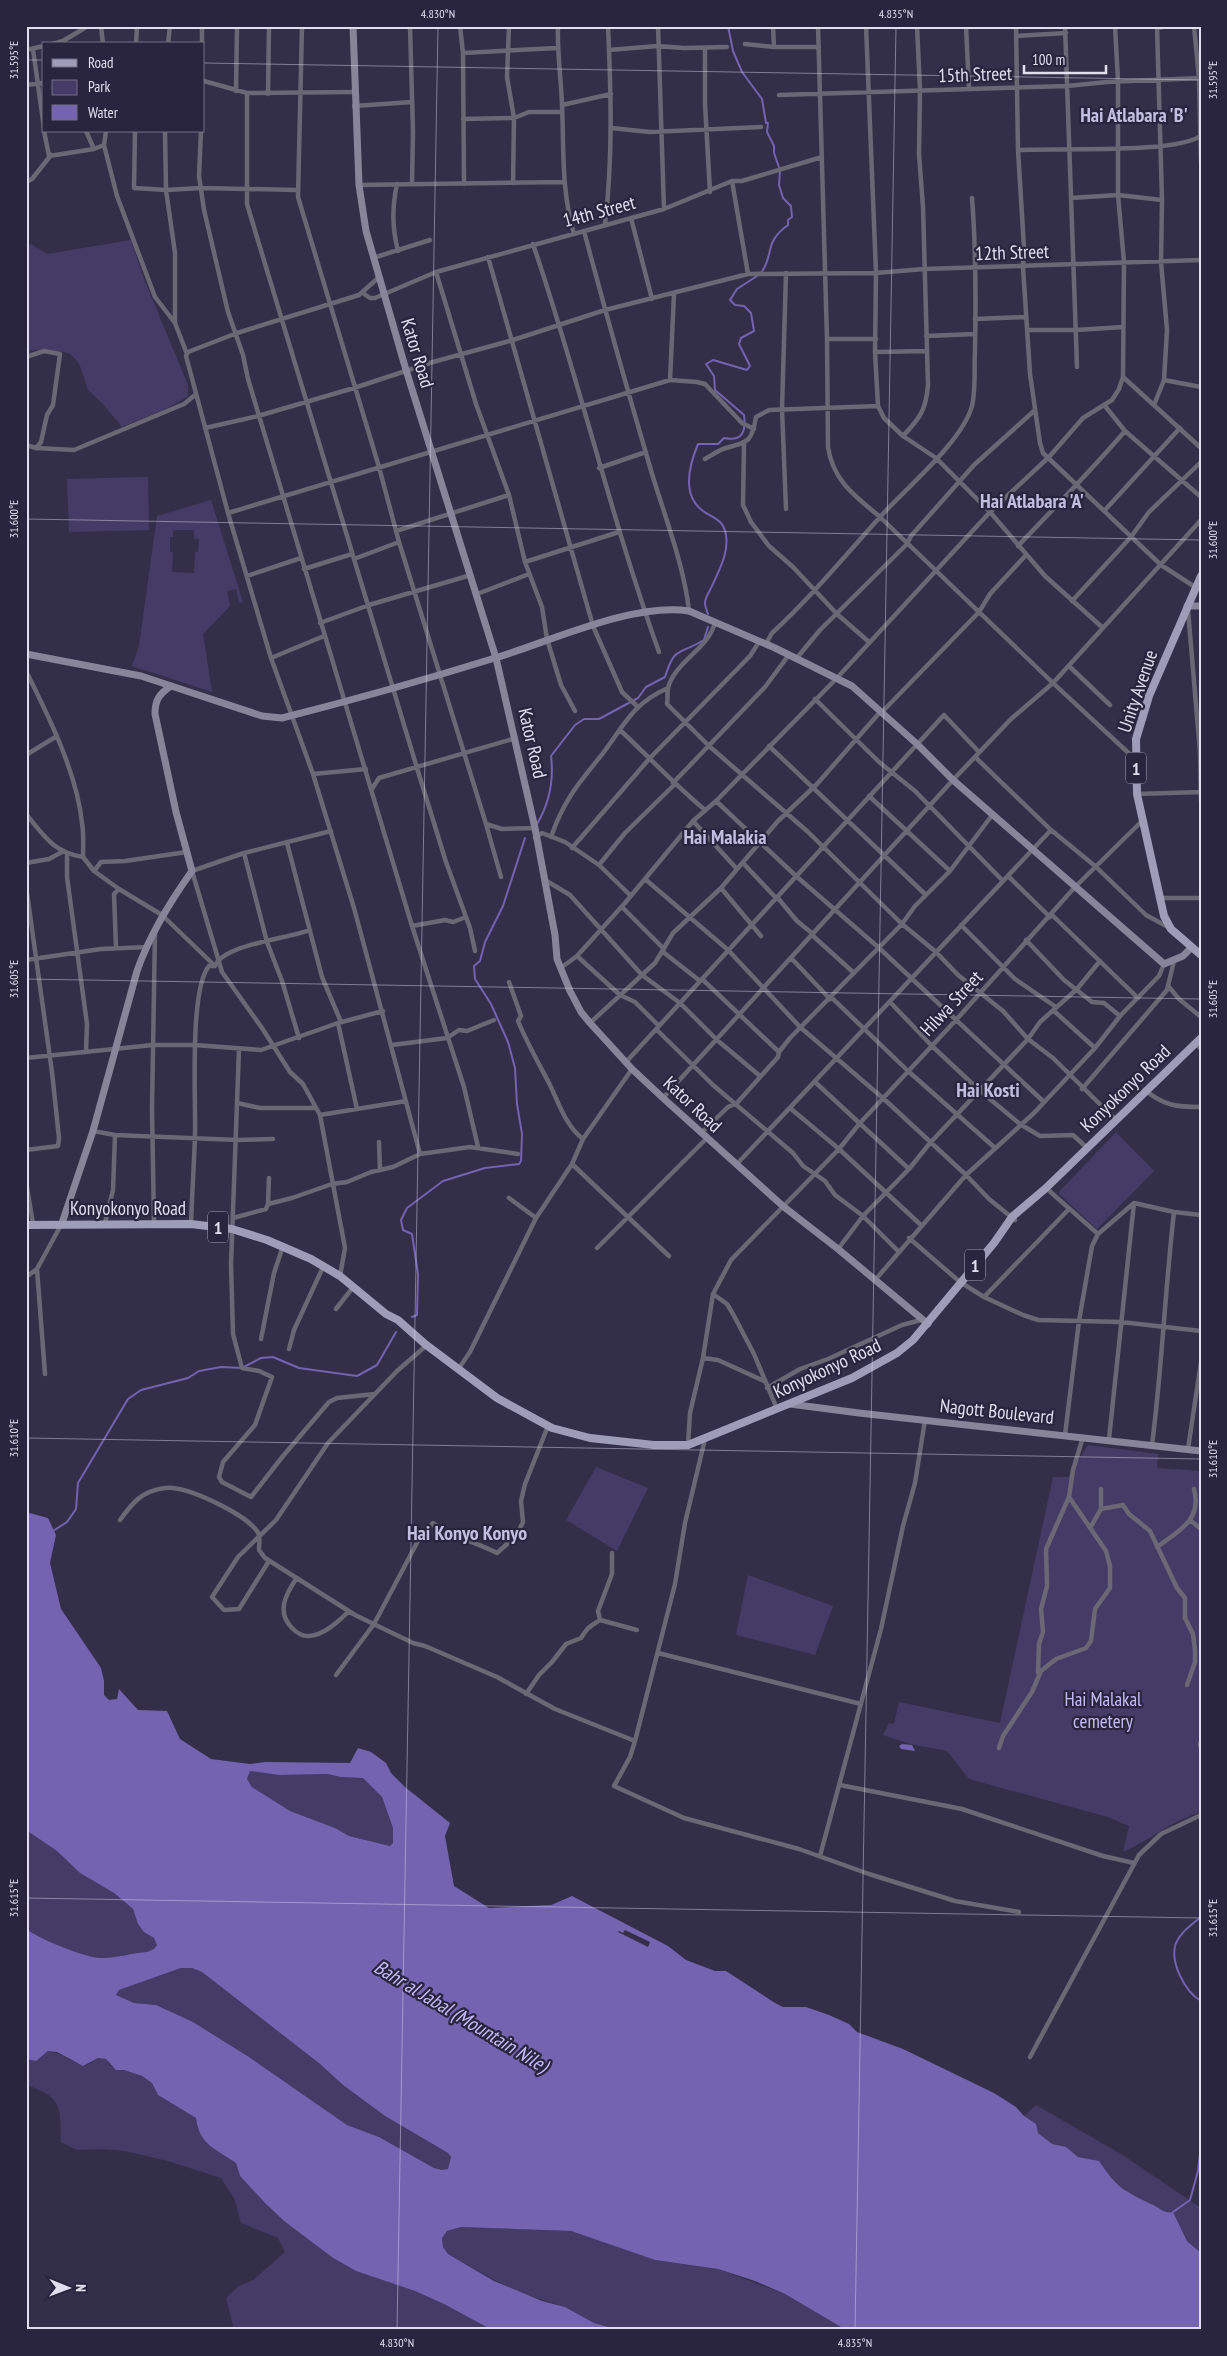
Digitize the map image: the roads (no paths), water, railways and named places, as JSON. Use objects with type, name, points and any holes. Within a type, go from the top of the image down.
[{"type":"main road","name":"Unity Avenue","points":[[1201,576],[1144,710],[1136,739],[1135,759],[1137,794],[1164,916],[1171,929],[1201,955]]},
{"type":"main road","name":"Konyokonyo Road","points":[[30,1224],[191,1224],[232,1229],[283,1246],[340,1276],[396,1322],[497,1398],[548,1426],[590,1438],[654,1445],[688,1444],[705,1439],[790,1404],[870,1369],[897,1353],[913,1340],[925,1322],[1013,1219],[1145,1090],[1199,1044]]},
{"type":"street","points":[[63,42],[88,26]]},
{"type":"street","points":[[101,26],[102,42]]},
{"type":"street","points":[[136,42],[137,26]]},
{"type":"street","points":[[168,42],[170,26]]},
{"type":"street","points":[[202,26],[202,42]]},
{"type":"street","points":[[236,91],[237,26]]},
{"type":"street","points":[[268,94],[269,26]]},
{"type":"street","points":[[302,26],[297,190],[378,466],[398,542],[486,824],[500,877]]},
{"type":"street","name":"Kator Road","points":[[353,26],[354,106],[359,185],[366,231],[406,370],[496,658],[516,738],[535,828],[535,838],[555,935],[557,958],[570,991],[581,1012],[590,1023],[632,1069],[663,1098],[784,1207],[838,1249],[925,1322]]},
{"type":"street","points":[[410,26],[412,183]]},
{"type":"street","points":[[460,26],[464,53],[464,184]]},
{"type":"street","points":[[509,26],[507,78],[514,118],[514,183]]},
{"type":"street","points":[[558,26],[557,48],[562,105],[564,182],[574,234]]},
{"type":"street","points":[[605,224],[609,195],[611,94],[608,26]]},
{"type":"street","points":[[658,26],[657,46],[663,130],[664,209]]},
{"type":"street","points":[[774,26],[774,47]]},
{"type":"street","points":[[818,26],[827,339],[828,447],[830,464],[852,493],[1135,759]]},
{"type":"street","points":[[866,26],[876,273],[875,352],[878,406],[884,418],[903,436],[936,458],[990,512],[1026,555],[1072,601],[1103,628]]},
{"type":"street","points":[[903,436],[917,422],[926,405],[928,385],[923,207],[919,154],[920,90],[917,26]]},
{"type":"street","points":[[966,26],[969,89]]},
{"type":"street","points":[[1016,26],[1018,150],[1022,199],[1023,267],[1034,411],[1040,443],[1043,452],[1161,565],[1195,587]]},
{"type":"street","points":[[1066,26],[1077,367]]},
{"type":"street","points":[[562,967],[577,956],[622,907],[693,821],[716,801],[836,679],[990,512],[1049,457],[1083,418],[1105,406],[1116,394],[1123,377],[1124,262],[1118,195],[1118,81],[1115,26]]},
{"type":"street","points":[[1154,405],[1164,380],[1166,330],[1161,262],[1162,200],[1157,27],[1168,26]]},
{"type":"street","points":[[1194,26],[1200,78],[1201,163]]},
{"type":"street","points":[[1016,36],[1066,33]]},
{"type":"street","points":[[745,44],[774,47],[819,46]]},
{"type":"street","points":[[609,50],[657,46],[727,47]]},
{"type":"street","points":[[26,50],[42,47]]},
{"type":"street","points":[[464,53],[557,48]]},
{"type":"street","points":[[706,48],[705,104],[708,129],[710,192]]},
{"type":"street","points":[[33,49],[42,113]]},
{"type":"street","name":"15th Street","points":[[779,95],[1068,86],[1118,81],[1200,78]]},
{"type":"street","points":[[205,81],[247,93],[354,92]]},
{"type":"street","points":[[26,85],[42,83]]},
{"type":"street","points":[[247,93],[247,204],[417,768],[466,917],[475,951]]},
{"type":"street","points":[[562,105],[611,94]]},
{"type":"street","points":[[354,106],[412,102]]},
{"type":"street","points":[[463,119],[514,118],[529,112],[562,112]]},
{"type":"street","points":[[610,128],[631,131],[761,127]]},
{"type":"street","points":[[44,132],[49,156],[52,156]]},
{"type":"street","points":[[86,132],[94,149]]},
{"type":"street","points":[[106,132],[104,145],[112,182],[155,297],[175,323],[187,354],[195,395],[271,658],[332,831],[392,1045],[420,1154]]},
{"type":"street","points":[[135,132],[134,188],[166,190],[248,188],[297,190]]},
{"type":"street","points":[[165,132],[166,190],[174,253],[175,323]]},
{"type":"street","points":[[201,132],[201,188],[228,312],[237,334],[258,416],[367,771],[412,926],[464,1087],[478,1147]]},
{"type":"street","points":[[1018,150],[1160,146],[1190,142],[1200,135]]},
{"type":"street","points":[[26,182],[32,179],[52,156],[94,149],[104,145]]},
{"type":"street","name":"14th Street","points":[[383,294],[436,272],[488,256],[584,232],[605,224],[664,209],[710,192],[732,181],[742,181],[822,157]]},
{"type":"street","points":[[732,181],[748,274]]},
{"type":"street","points":[[359,185],[564,182]]},
{"type":"street","points":[[397,184],[392,207],[392,225],[398,251]]},
{"type":"street","points":[[1071,198],[1118,195],[1162,200]]},
{"type":"street","points":[[768,645],[768,640],[772,634],[936,458],[960,429],[972,407],[976,268],[972,198]]},
{"type":"street","points":[[631,218],[652,299]]},
{"type":"street","points":[[584,232],[628,391],[678,558],[689,610]]},
{"type":"street","points":[[373,258],[430,240]]},
{"type":"street","points":[[533,244],[560,324],[619,532],[659,652]]},
{"type":"street","points":[[488,256],[593,626],[603,644],[614,676],[622,692],[638,707]]},
{"type":"street","name":"12th Street","points":[[205,428],[307,402],[406,370],[513,340],[605,310],[748,274],[876,273],[924,269],[1201,260]]},
{"type":"street","points":[[436,272],[487,435],[509,495],[525,562],[542,607],[547,640],[561,685],[575,711]]},
{"type":"street","points":[[786,273],[782,409],[786,509]]},
{"type":"street","points":[[187,354],[237,334],[364,293],[378,278]]},
{"type":"street","points":[[364,293],[373,299],[383,294]]},
{"type":"street","points":[[670,380],[674,294]]},
{"type":"street","points":[[975,319],[1026,317]]},
{"type":"street","points":[[1027,330],[1076,330],[1123,327]]},
{"type":"street","points":[[926,336],[975,334]]},
{"type":"street","points":[[827,339],[876,339]]},
{"type":"street","points":[[26,357],[44,351],[60,354],[53,405],[47,416],[41,442],[36,448]]},
{"type":"street","points":[[875,352],[926,351]]},
{"type":"street","points":[[1123,377],[1201,448]]},
{"type":"street","points":[[228,512],[670,380],[705,384],[742,423],[754,429]]},
{"type":"street","points":[[1164,380],[1201,387]]},
{"type":"street","points":[[26,445],[36,448],[74,450],[184,404],[195,395]]},
{"type":"street","points":[[705,459],[726,448],[744,444],[751,438],[756,417],[760,413],[769,410],[828,406],[878,406]]},
{"type":"street","points":[[1105,406],[1125,431],[1201,497]]},
{"type":"street","points":[[796,659],[811,639],[907,544],[911,536],[974,465],[1034,411]]},
{"type":"street","points":[[1104,510],[1180,428]]},
{"type":"street","points":[[1018,546],[1056,504],[1078,486],[1125,431]]},
{"type":"street","points":[[744,444],[743,505],[751,522],[769,546],[793,567],[837,614],[869,642]]},
{"type":"street","points":[[600,468],[646,452]]},
{"type":"street","points":[[1072,601],[1131,537],[1148,512],[1201,462]]},
{"type":"street","points":[[396,531],[509,495]]},
{"type":"street","points":[[663,1098],[979,752],[1011,719],[1053,683],[1201,520]]},
{"type":"street","points":[[525,562],[619,532]]},
{"type":"street","points":[[304,569],[353,557],[398,542]]},
{"type":"street","points":[[590,1023],[642,975],[663,950],[673,933],[721,888],[786,814],[858,740],[881,711],[979,612],[990,594],[1026,555]]},
{"type":"street","points":[[247,576],[301,558]]},
{"type":"street","points":[[477,594],[529,574]]},
{"type":"street","points":[[320,623],[369,605],[471,575]]},
{"type":"street","points":[[1201,606],[1187,606],[1200,752],[1201,800]]},
{"type":"street","points":[[26,654],[141,676],[262,716],[282,718],[440,675],[547,640],[645,611],[675,608],[689,610],[768,645],[852,686],[917,744],[953,780],[1164,964]]},
{"type":"street","points":[[715,622],[712,633],[677,672],[668,688],[667,704],[685,724],[823,847],[902,924],[936,952],[958,975],[982,992],[1028,1039],[1053,1058],[1082,1089],[1116,1120]]},
{"type":"street","points":[[271,658],[324,636]]},
{"type":"street","points":[[572,848],[650,758],[685,724],[715,689],[750,656],[759,642]]},
{"type":"street","points":[[599,866],[625,834],[765,687],[788,656]]},
{"type":"street","points":[[1069,666],[1110,705]]},
{"type":"street","points":[[26,670],[58,736],[82,822],[83,858],[94,871],[119,889],[162,915],[222,972]]},
{"type":"street","points":[[171,686],[160,694],[155,703],[155,714],[186,852],[217,961],[222,972],[262,1028],[290,1072],[303,1084],[320,1114],[345,1248],[340,1276]]},
{"type":"street","points":[[551,837],[566,801],[602,755],[608,742],[621,731],[623,724],[651,695],[668,688]]},
{"type":"street","points":[[816,699],[891,772],[915,791],[928,807],[968,844],[1003,881]]},
{"type":"street","points":[[626,1062],[944,715],[979,752]]},
{"type":"street","points":[[621,731],[674,784],[705,810]]},
{"type":"street","points":[[26,755],[58,736]]},
{"type":"street","points":[[372,790],[378,778],[516,738]]},
{"type":"street","points":[[769,746],[926,895]]},
{"type":"street","points":[[975,757],[1051,830],[1095,866],[1146,915],[1171,929]]},
{"type":"street","points":[[313,774],[367,771],[375,774],[378,778]]},
{"type":"street","points":[[1137,794],[1200,792]]},
{"type":"street","points":[[869,796],[950,871]]},
{"type":"street","points":[[716,801],[759,844],[878,947],[1044,1102]]},
{"type":"street","points":[[26,814],[51,844],[67,855],[83,858]]},
{"type":"street","points":[[597,1248],[627,1216],[673,1174],[728,1107],[737,1103],[778,1057],[779,1052],[800,1027],[902,924],[926,895],[950,871],[968,844],[993,814]]},
{"type":"street","points":[[693,821],[737,869]]},
{"type":"street","name":"Hilwa Street","points":[[688,1444],[690,1413],[703,1358],[713,1294],[731,1260],[756,1232],[784,1207],[814,1172],[839,1149],[860,1123],[982,992],[1026,940],[1051,916],[1075,887],[1142,821]]},
{"type":"street","points":[[486,824],[502,829],[535,828]]},
{"type":"street","points":[[736,1165],[1051,830]]},
{"type":"street","points":[[26,1277],[37,1270],[62,1224],[93,1131],[137,971],[146,946],[162,915],[192,871],[244,854],[332,831]]},
{"type":"street","points":[[535,838],[542,833],[572,848],[599,866],[631,896]]},
{"type":"street","points":[[287,843],[322,977],[340,1022],[357,1109]]},
{"type":"street","points":[[26,863],[49,860],[62,852]]},
{"type":"street","points":[[94,871],[100,862],[126,861],[186,852]]},
{"type":"street","points":[[244,854],[267,942],[282,981],[299,1038]]},
{"type":"street","points":[[67,855],[67,877],[87,1024],[86,1051]]},
{"type":"street","points":[[743,863],[797,921],[854,973]]},
{"type":"street","points":[[1008,876],[1138,998]]},
{"type":"street","points":[[645,879],[688,918],[728,950],[800,1027],[884,1099],[966,1175],[989,1199],[1013,1219]]},
{"type":"street","points":[[545,880],[570,895],[642,975],[680,1003],[716,1040],[760,1076]]},
{"type":"street","points":[[26,886],[50,1055],[59,1144],[54,1147],[26,1150]]},
{"type":"street","points":[[721,888],[761,936]]},
{"type":"street","points":[[116,948],[114,894],[119,889]]},
{"type":"street","points":[[1160,898],[1201,898]]},
{"type":"street","points":[[622,907],[663,950],[701,980],[779,1052]]},
{"type":"street","points":[[412,926],[445,920],[454,922],[466,917]]},
{"type":"street","points":[[961,926],[1029,990],[1055,1009],[1095,1048]]},
{"type":"street","points":[[215,966],[223,955],[246,946],[310,930]]},
{"type":"street","points":[[154,1223],[152,1136],[155,931]]},
{"type":"street","points":[[1026,940],[1064,980],[1092,1002],[1104,1003],[1120,1016]]},
{"type":"street","points":[[26,960],[116,948],[146,946],[155,950]]},
{"type":"street","points":[[1164,964],[1174,961],[1191,948]]},
{"type":"street","points":[[577,956],[620,995],[635,1002],[713,1085],[737,1103],[767,1132],[793,1153],[803,1166],[825,1181],[835,1195],[863,1216],[899,1252]]},
{"type":"street","points":[[791,958],[830,998],[994,1148]]},
{"type":"street","points":[[838,1249],[863,1216],[909,1169],[930,1143],[1028,1039],[1040,1022],[1077,989],[1100,961]]},
{"type":"street","points":[[1082,1089],[1169,987],[1174,961]]},
{"type":"street","points":[[875,1280],[909,1238],[922,1226],[966,1175],[1044,1102],[1095,1048],[1120,1016],[1159,976],[1164,964]]},
{"type":"street","points":[[191,1224],[195,1137],[195,1045],[199,994],[204,972],[209,966],[215,966]]},
{"type":"street","points":[[509,982],[521,1016],[518,1021],[526,1043],[548,1081],[569,1126],[583,1139]]},
{"type":"street","points":[[1169,987],[1179,1000],[1201,1016]]},
{"type":"street","points":[[890,1002],[932,1046],[1020,1124],[1040,1136],[1073,1135],[1086,1148]]},
{"type":"street","points":[[26,1058],[153,1045],[195,1045],[261,1050],[340,1022],[383,1012]]},
{"type":"street","points":[[392,1045],[447,1038],[459,1030],[467,1031],[494,1020]]},
{"type":"street","points":[[239,1049],[237,1140],[232,1229],[233,1334],[242,1368],[258,1371],[272,1377],[255,1425],[223,1462],[219,1477],[222,1482],[251,1497],[329,1402],[337,1398],[375,1394]]},
{"type":"street","points":[[459,1368],[470,1352],[536,1218],[572,1164],[583,1139],[632,1069]]},
{"type":"street","points":[[815,1082],[909,1169]]},
{"type":"street","points":[[1145,1090],[1159,1101],[1170,1105],[1201,1107]]},
{"type":"street","points":[[320,1114],[406,1100]]},
{"type":"street","points":[[238,1103],[260,1108],[316,1108]]},
{"type":"street","points":[[790,1108],[839,1149],[922,1226]]},
{"type":"street","points":[[93,1131],[115,1135],[237,1140],[273,1139]]},
{"type":"street","points":[[106,1223],[113,1190],[115,1135]]},
{"type":"street","points":[[378,1142],[380,1170]]},
{"type":"street","points":[[268,1204],[332,1184],[347,1182],[393,1166],[420,1154],[478,1147],[518,1154]]},
{"type":"street","points":[[572,1164],[669,1256]]},
{"type":"street","points":[[233,1218],[266,1209],[268,1204],[269,1178]]},
{"type":"street","points":[[26,1181],[30,1224]]},
{"type":"street","points":[[1046,1188],[1098,1234]]},
{"type":"street","points":[[509,1198],[536,1218]]},
{"type":"street","points":[[1134,1203],[1174,1212],[1201,1215]]},
{"type":"street","points":[[1065,1435],[1079,1321],[1092,1246],[1098,1234],[1134,1203]]},
{"type":"street","points":[[1109,1439],[1134,1203]]},
{"type":"street","points":[[984,1297],[1069,1210]]},
{"type":"street","points":[[1152,1445],[1165,1328],[1168,1267],[1174,1212]]},
{"type":"street","points":[[909,1238],[960,1282],[984,1297],[1023,1316],[1038,1320],[1121,1322],[1201,1331]]},
{"type":"street","points":[[261,1339],[274,1273],[283,1246]]},
{"type":"street","points":[[289,1349],[294,1330],[324,1266]]},
{"type":"street","points":[[37,1270],[45,1374]]},
{"type":"street","points":[[336,1309],[354,1286]]},
{"type":"street","points":[[713,1294],[727,1304],[766,1382],[777,1409]]},
{"type":"street","points":[[767,1388],[800,1369],[828,1360],[908,1322],[925,1322]]},
{"type":"street","points":[[269,1561],[239,1609],[232,1611],[224,1610],[212,1597],[238,1557],[276,1520],[328,1444],[411,1358],[422,1342]]},
{"type":"street","points":[[703,1358],[724,1362],[766,1382]]},
{"type":"street","points":[[1188,1449],[1201,1362]]},
{"type":"street","name":"Nagott Boulevard","points":[[790,1404],[859,1414],[1201,1450]]},
{"type":"street","points":[[820,1856],[881,1629],[903,1526],[915,1483],[925,1420]]},
{"type":"street","points":[[336,1675],[374,1624],[419,1539],[433,1524],[444,1532],[497,1553],[516,1536],[523,1522],[521,1501],[525,1484],[535,1453],[548,1426]]},
{"type":"street","points":[[999,1748],[1003,1736],[1032,1692],[1039,1674],[1039,1644],[1043,1635],[1041,1609],[1047,1586],[1046,1549],[1069,1497],[1072,1470],[1083,1437]]},
{"type":"street","points":[[705,1439],[685,1523],[675,1584],[635,1741],[630,1757],[614,1786],[684,1818],[820,1856],[869,1874],[955,1901],[1019,1912]]},
{"type":"street","points":[[120,1520],[136,1498],[156,1490],[173,1488],[190,1491],[216,1502],[251,1524],[259,1536],[259,1550],[269,1561],[348,1612],[414,1643],[497,1677],[555,1709],[635,1741]]},
{"type":"street","points":[[1157,1547],[1190,1520],[1196,1511],[1197,1501],[1194,1488]]},
{"type":"street","points":[[1090,1528],[1101,1509],[1101,1489]]},
{"type":"street","points":[[1039,1674],[1056,1659],[1086,1648],[1093,1638],[1095,1609],[1110,1588],[1110,1566],[1106,1551],[1069,1497]]},
{"type":"street","points":[[1101,1509],[1123,1505],[1129,1514],[1150,1531],[1177,1588],[1185,1598],[1186,1623],[1194,1639],[1195,1662],[1187,1685]]},
{"type":"street","points":[[1190,1520],[1201,1529]]},
{"type":"street","points":[[600,1620],[598,1612],[612,1574],[612,1552]]},
{"type":"street","points":[[296,1579],[286,1593],[282,1611],[288,1624],[301,1635],[309,1636],[330,1628],[348,1612]]},
{"type":"street","points":[[526,1694],[538,1675],[552,1662],[566,1644],[581,1638],[585,1629],[600,1620],[637,1630]]},
{"type":"street","points":[[658,1653],[861,1704]]},
{"type":"street","points":[[840,1784],[962,1809],[1103,1856],[1134,1863]]},
{"type":"street","points":[[1030,2058],[1139,1855],[1161,1834],[1201,1815]]},
{"type":"water","name":"Bahr al Jabal (Mountain Nile)","points":[[26,1512],[48,1518],[56,1535],[50,1563],[61,1609],[101,1668],[104,1681],[104,1695],[109,1700],[117,1699],[119,1689],[138,1710],[167,1711],[180,1739],[211,1759],[250,1764],[265,1762],[350,1763],[358,1748],[371,1752],[386,1763],[391,1773],[405,1787],[450,1823],[445,1836],[454,1886],[489,1908],[551,1905],[572,1896],[668,1946],[686,1960],[715,1971],[726,1971],[783,2007],[806,2007],[829,2015],[849,2024],[857,2032],[903,2049],[994,2093],[1016,2107],[1024,2116],[1036,2124],[1038,2133],[1052,2144],[1066,2147],[1078,2157],[1099,2161],[1121,2187],[1164,2211],[1173,2212],[1187,2241],[1201,2253],[1201,2330],[846,2330],[785,2294],[755,2281],[718,2269],[655,2260],[571,2231],[461,2227],[447,2231],[442,2238],[443,2247],[448,2254],[494,2281],[542,2301],[565,2307],[594,2323],[619,2330],[492,2330],[444,2304],[415,2291],[356,2271],[333,2258],[284,2221],[265,2203],[240,2176],[236,2163],[215,2150],[205,2140],[198,2127],[196,2118],[158,2095],[152,2083],[142,2076],[124,2070],[116,2070],[106,2059],[98,2058],[83,2066],[57,2052],[48,2051],[36,2061],[26,2059],[26,1929],[63,1947],[84,1955],[101,1958],[147,1952],[154,1949],[157,1945],[154,1938],[144,1932],[138,1924],[133,1909],[114,1893],[80,1873],[57,1851],[26,1830]],"holes":[[[250,1771],[279,1775],[327,1774],[363,1778],[382,1797],[393,1828],[393,1843],[390,1846],[349,1836],[335,1828],[290,1811],[252,1787],[247,1779]],[[181,1968],[192,1968],[202,1972],[320,2064],[343,2085],[385,2116],[448,2153],[451,2157],[448,2169],[434,2168],[379,2137],[347,2125],[249,2057],[193,2022],[156,2005],[134,2003],[116,1995],[119,1990]]]},
{"type":"water","points":[[902,1744],[912,1745],[915,1751],[901,1749],[899,1746]]},
{"type":"waterway","points":[[728,26],[733,51],[742,72],[762,99],[766,123],[768,123],[767,132],[774,146],[774,153],[780,170],[779,185],[783,198],[791,206],[792,217],[788,220],[788,225],[775,237],[768,260],[761,273]]},
{"type":"waterway","points":[[708,614],[705,601],[723,561],[727,542],[724,527],[719,521],[698,507],[693,499],[690,491],[690,472],[698,444],[718,444],[724,438],[739,437],[744,430],[744,415],[715,390],[714,376],[706,364],[713,360],[747,370],[750,366],[739,344],[741,338],[754,331],[751,313],[744,306],[735,305],[730,300],[737,289],[757,276]]},
{"type":"waterway","points":[[537,824],[550,791],[552,774],[551,756],[575,725],[584,719],[599,719],[638,698],[646,687],[665,677],[668,667],[678,652],[704,640],[708,627]]},
{"type":"waterway","points":[[412,1317],[417,1315],[418,1274],[412,1234],[403,1230],[401,1220],[407,1208],[443,1181],[485,1168],[519,1164],[521,1161],[522,1134],[517,1104],[515,1068],[508,1042],[491,1004],[475,979],[474,966],[480,961],[485,942],[503,906],[525,838]]},
{"type":"waterway","points":[[53,1531],[67,1522],[76,1509],[78,1483],[128,1399],[141,1390],[188,1378],[199,1371],[221,1367],[242,1368],[261,1358],[273,1357],[299,1368],[357,1376],[377,1365],[396,1332]]},
{"type":"waterway","points":[[1201,1917],[1181,1935],[1174,1950],[1177,1967],[1184,1983],[1189,1991],[1201,2001]]},
{"type":"waterway","points":[[1173,2212],[1190,2200],[1198,2171],[1201,2145]]},
{"type":"district","name":"Hai Atlabara 'B'","points":[[1134,115]]},
{"type":"district","name":"Hai Atlabara 'A'","points":[[1032,501]]},
{"type":"district","name":"Hai Malakia","points":[[725,837]]},
{"type":"district","name":"Hai Kosti","points":[[988,1090]]},
{"type":"district","name":"Hai Konyo Konyo","points":[[467,1533]]},
{"type":"park label","name":"Hai Malakal cemetery","points":[[1103,1710]]}]
